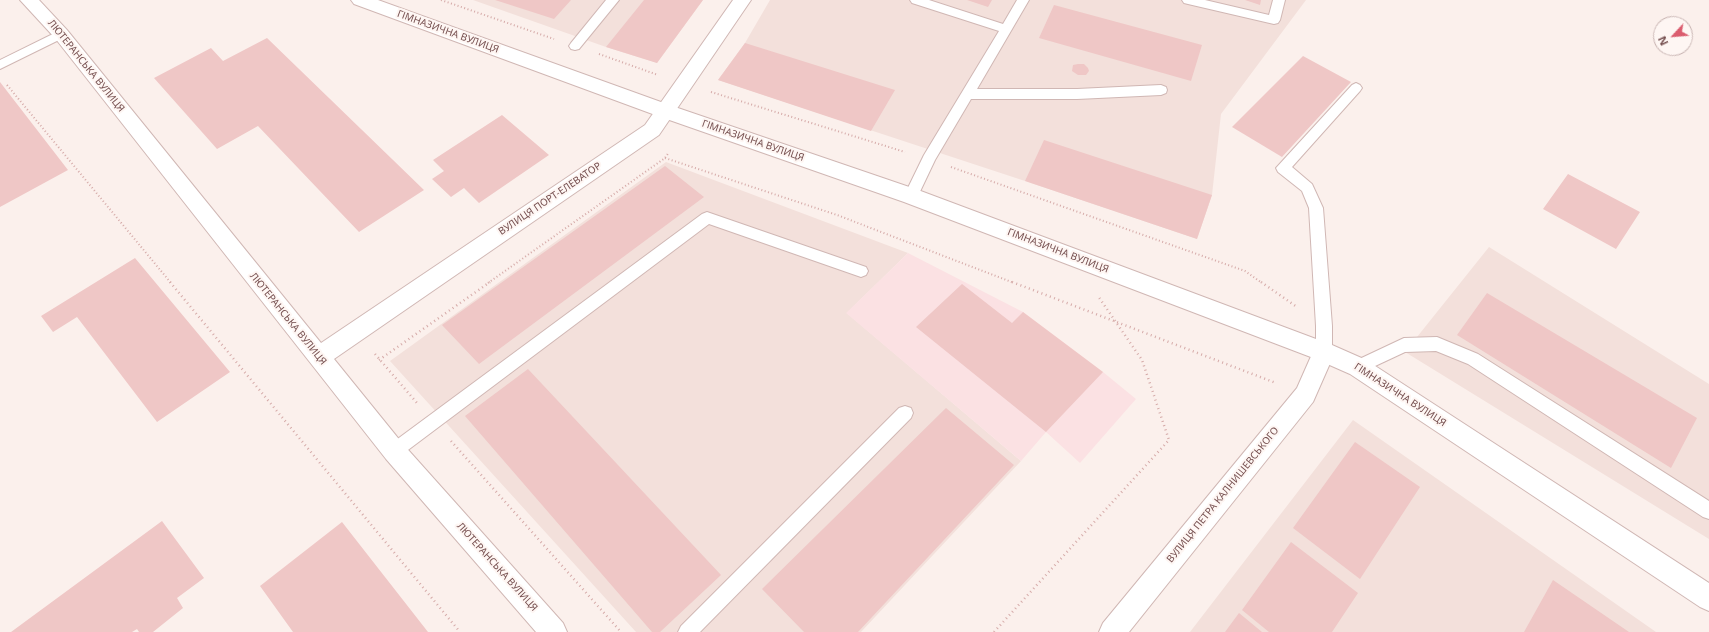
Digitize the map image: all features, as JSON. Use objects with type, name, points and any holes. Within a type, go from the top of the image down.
[{"type":"street","name":"ЛЮТЕРАНСЬКА ВУЛИЦЯ","points":[[29,0],[61,34],[394,451],[554,632]]},
{"type":"street","name":"ВУЛИЦЯ ПОРТ-ЕЛЕВАТОР","points":[[318,356],[652,130],[742,0]]},
{"type":"street","name":"ГІМНАЗИЧНА ВУЛИЦЯ","points":[[365,1],[665,111],[911,196],[1324,352],[1358,367],[1709,598]]},
{"type":"street","name":"ВУЛИЦЯ ПЕТРА КАЛНИШЕВСЬКОГО","points":[[1112,632],[1305,394],[1324,352]]},
{"type":"lane","points":[[575,46],[612,0]]},
{"type":"lane","points":[[916,0],[1006,29]]},
{"type":"lane","points":[[911,196],[929,159],[1023,0]]},
{"type":"lane","points":[[1188,0],[1274,20],[1278,0]]},
{"type":"lane","points":[[0,65],[61,34]]},
{"type":"lane","points":[[1324,352],[1324,326],[1316,208],[1307,188],[1283,168],[1356,88]]},
{"type":"lane","points":[[968,94],[1077,94],[1161,90]]},
{"type":"lane","points":[[394,451],[707,218],[861,271]]},
{"type":"lane","points":[[1358,367],[1404,345],[1437,344],[1473,359],[1709,511]]},
{"type":"lane","points":[[687,632],[905,413]]},
{"type":"path","points":[[5,84],[460,632]]},
{"type":"path","points":[[684,84],[929,159],[1245,271],[1324,326]]},
{"type":"path","points":[[379,360],[665,158],[714,93]]},
{"type":"path","points":[[665,158],[836,215],[1305,394]]},
{"type":"path","points":[[994,632],[1169,440],[1142,360],[1070,256]]},
{"type":"path","points":[[358,329],[379,360],[621,632]]},
{"type":"shaded area","points":[[473,0],[703,0],[657,63],[606,47]]},
{"type":"shaded area","points":[[770,0],[1306,0],[1221,114],[1212,195],[1197,239],[718,80],[745,43]]},
{"type":"shaded area","points":[[666,162],[908,253],[847,313],[1021,461],[861,632],[636,632],[390,361]]},
{"type":"shaded area","points":[[1489,247],[1709,384],[1709,539],[1405,352]]},
{"type":"shaded area","points":[[908,253],[1023,312],[1103,372],[1136,399],[1080,463],[1046,432],[1021,461],[846,313]]},
{"type":"shaded area","points":[[1353,420],[1656,632],[1190,632]]},
{"type":"building","points":[[495,0],[571,0],[554,19]]},
{"type":"building","points":[[644,0],[703,0],[657,63],[606,47]]},
{"type":"building","points":[[967,0],[992,0],[988,7]]},
{"type":"building","points":[[1245,0],[1261,0],[1260,5]]},
{"type":"building","points":[[1054,5],[1202,45],[1191,81],[1039,38]]},
{"type":"building","points":[[267,38],[424,190],[359,232],[258,126],[217,149],[154,78],[211,48],[223,61]]},
{"type":"building","points":[[745,43],[895,90],[871,131],[718,80]]},
{"type":"building","points":[[1303,56],[1351,82],[1282,157],[1232,127]]},
{"type":"building","points":[[1084,64],[1088,68],[1089,71],[1086,75],[1078,75],[1072,71],[1073,65]]},
{"type":"building","points":[[0,82],[68,170],[0,207]]},
{"type":"building","points":[[502,115],[549,155],[479,203],[464,188],[451,197],[432,179],[444,171],[433,160]]},
{"type":"building","points":[[1044,140],[1212,195],[1197,239],[1025,181]]},
{"type":"building","points":[[665,166],[704,197],[479,364],[442,325]]},
{"type":"building","points":[[1568,174],[1640,212],[1616,249],[1543,209]]},
{"type":"building","points":[[135,258],[230,372],[157,422],[77,317],[53,332],[41,316]]},
{"type":"building","points":[[962,284],[1012,323],[1023,312],[1103,372],[1046,432],[916,327]]},
{"type":"building","points":[[1487,293],[1697,418],[1671,468],[1457,335]]},
{"type":"building","points":[[528,369],[721,575],[660,632],[652,632],[465,416]]},
{"type":"building","points":[[946,408],[1014,465],[858,632],[804,632],[762,589]]},
{"type":"building","points":[[1355,442],[1420,487],[1360,579],[1293,528]]},
{"type":"building","points":[[162,521],[204,578],[177,598],[183,608],[153,632],[139,632],[137,629],[132,632],[11,632]]},
{"type":"building","points":[[342,522],[428,632],[293,632],[260,586]]},
{"type":"building","points":[[1291,542],[1358,593],[1332,632],[1269,632],[1242,610]]},
{"type":"building","points":[[1553,580],[1629,632],[1524,632]]},
{"type":"building","points":[[1239,613],[1262,632],[1225,632]]}]
